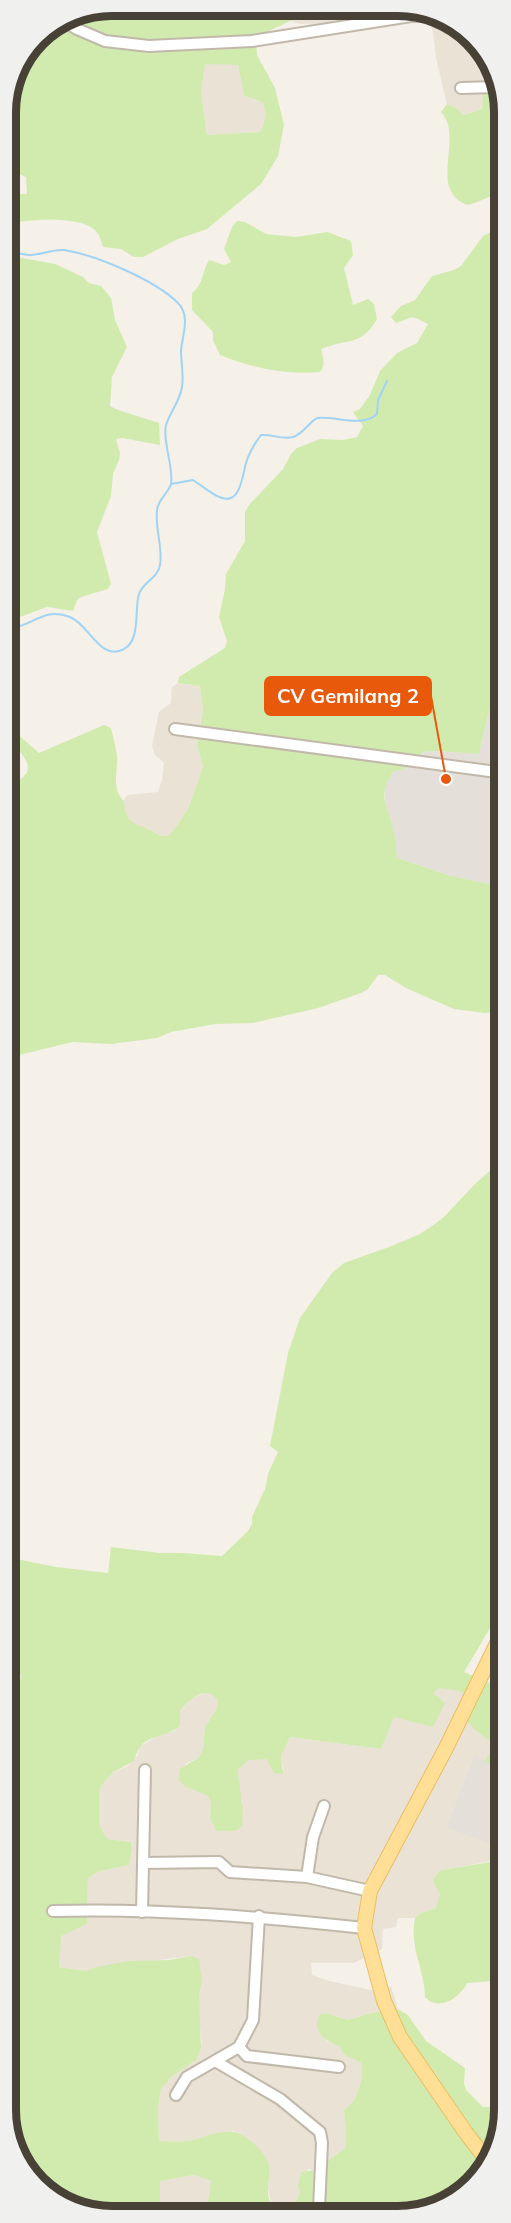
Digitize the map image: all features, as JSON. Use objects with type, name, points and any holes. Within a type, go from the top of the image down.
[{"type":"main road","points":[[483,2155],[400,2037],[384,2001],[364,1928],[370,1891],[446,1748],[494,1650]]},
{"type":"street","points":[[72,26],[105,41],[149,46],[252,41],[403,17]]},
{"type":"street","points":[[461,88],[491,87]]},
{"type":"street","points":[[175,729],[494,772]]},
{"type":"street","points":[[142,1912],[145,1770]]},
{"type":"street","points":[[308,1877],[313,1837],[324,1806]]},
{"type":"street","points":[[143,1863],[219,1862],[230,1872],[308,1877],[370,1891]]},
{"type":"street","points":[[53,1911],[259,1916],[364,1928]]},
{"type":"street","points":[[176,2095],[187,2077],[239,2047],[253,2020],[259,1916]]},
{"type":"street","points":[[239,2047],[247,2056],[339,2067]]},
{"type":"street","points":[[214,2061],[280,2099],[320,2132],[322,2143],[319,2206]]},
{"type":"shaded area","points":[[290,17],[334,17],[337,23],[301,24],[290,21]]},
{"type":"shaded area","points":[[430,22],[452,33],[475,54],[485,70],[492,93],[483,93],[482,109],[464,115],[447,104],[436,58]]},
{"type":"shaded area","points":[[205,63],[238,65],[244,96],[263,102],[266,115],[261,132],[207,135],[201,92]]},
{"type":"shaded area","points":[[178,683],[200,686],[203,710],[197,745],[203,767],[188,809],[173,831],[167,836],[160,836],[148,828],[131,822],[124,814],[124,801],[127,795],[158,792],[164,762],[155,755],[152,746],[159,712],[171,703],[172,687]]},
{"type":"shaded area","points":[[494,699],[494,885],[451,876],[397,858],[393,828],[386,809],[384,786],[393,772],[407,768],[423,752],[479,754]]},
{"type":"shaded area","points":[[439,1687],[460,1691],[472,1701],[475,1730],[494,1745],[484,1762],[474,1755],[446,1828],[494,1843],[494,1861],[441,1870],[439,1902],[436,1908],[421,1913],[415,1918],[398,1918],[396,1927],[383,1929],[382,1949],[354,1963],[311,1963],[312,1975],[329,1981],[371,1990],[391,1987],[398,2009],[371,2013],[348,2020],[326,2013],[326,2041],[340,2047],[361,2063],[362,2078],[355,2099],[344,2110],[345,2148],[315,2170],[308,2169],[298,2186],[300,2193],[294,2206],[275,2206],[271,2202],[269,2180],[234,2131],[187,2141],[159,2141],[158,2108],[161,2089],[171,2077],[196,2060],[202,2041],[199,1996],[202,1982],[192,1956],[93,1968],[86,1971],[59,1967],[60,1936],[87,1924],[88,1878],[100,1871],[129,1865],[131,1842],[107,1839],[99,1825],[99,1791],[112,1773],[128,1766],[138,1755],[139,1747],[180,1726],[180,1711],[193,1698],[207,1692],[213,1694],[219,1700],[217,1708],[205,1727],[203,1749],[199,1757],[185,1764],[186,1787],[208,1795],[211,1802],[210,1818],[216,1831],[243,1802],[239,1795],[238,1770],[248,1759],[266,1759],[284,1770],[281,1756],[290,1737],[381,1749],[394,1716],[433,1727],[438,1698],[433,1693]]},
{"type":"shaded area","points":[[474,1755],[494,1765],[494,1844],[446,1828]]},
{"type":"shaded area","points":[[194,2175],[212,2181],[208,2206],[160,2206],[160,2181]]},
{"type":"green space","points":[[100,17],[290,17],[290,21],[256,37],[257,55],[275,88],[284,125],[278,156],[261,184],[207,229],[178,239],[143,257],[134,257],[121,249],[103,247],[95,230],[77,222],[39,220],[17,222],[17,193],[27,194],[26,177],[19,174],[17,167],[20,87],[26,70],[36,54],[64,29],[81,22]],"holes":[[[205,64],[238,65],[244,96],[263,102],[266,115],[261,132],[207,135],[201,92]]]},
{"type":"green space","points":[[334,17],[369,17],[349,19],[337,23]]},
{"type":"green space","points":[[483,93],[492,93],[494,195],[467,205],[455,197],[449,187],[450,135],[441,112],[447,104],[464,115],[482,109]]},
{"type":"green space","points":[[237,221],[245,222],[266,234],[296,237],[327,232],[351,241],[353,255],[344,268],[353,305],[368,299],[374,304],[377,319],[371,328],[359,338],[321,349],[323,364],[320,372],[269,370],[220,355],[213,340],[213,332],[192,310],[192,293],[196,290],[209,260],[224,265],[231,262],[224,249],[232,227]]},
{"type":"green space","points":[[494,230],[494,699],[479,754],[423,752],[407,768],[393,772],[384,794],[395,836],[397,858],[451,876],[494,885],[494,1012],[454,1009],[406,988],[385,975],[378,975],[368,989],[361,993],[318,1008],[253,1023],[215,1024],[171,1032],[157,1038],[111,1044],[72,1042],[17,1056],[17,782],[24,776],[28,767],[17,750],[17,734],[39,753],[104,725],[111,728],[117,756],[116,786],[124,801],[128,817],[136,824],[160,836],[167,836],[173,831],[188,809],[203,767],[197,745],[203,710],[200,686],[178,683],[179,677],[225,648],[227,641],[219,617],[226,574],[245,541],[245,512],[283,469],[297,448],[320,439],[343,440],[357,437],[363,426],[353,412],[360,409],[370,395],[380,371],[397,353],[417,343],[428,324],[412,318],[396,323],[391,317],[401,306],[415,300],[432,276],[461,266],[483,236]]},
{"type":"green space","points":[[17,257],[55,264],[83,277],[89,283],[101,286],[111,298],[115,320],[127,347],[112,377],[110,406],[159,423],[160,445],[122,438],[116,439],[120,453],[119,460],[113,474],[111,496],[97,532],[111,584],[108,589],[81,597],[77,600],[73,611],[47,607],[17,618]]},
{"type":"green space","points":[[494,1167],[494,1622],[464,1672],[494,1685],[494,1745],[475,1730],[466,1719],[472,1701],[460,1691],[439,1688],[433,1693],[445,1703],[433,1727],[394,1717],[381,1749],[290,1737],[281,1756],[283,1774],[274,1773],[266,1759],[248,1760],[238,1770],[242,1826],[236,1831],[216,1831],[210,1818],[211,1802],[208,1796],[186,1787],[179,1780],[180,1769],[199,1757],[203,1749],[205,1727],[217,1708],[218,1700],[213,1695],[203,1693],[180,1711],[180,1726],[144,1743],[138,1750],[134,1761],[112,1773],[99,1791],[99,1825],[107,1839],[131,1842],[129,1865],[100,1871],[88,1878],[87,1924],[61,1936],[59,1967],[86,1971],[127,1961],[169,1960],[192,1956],[199,1959],[202,1982],[199,1996],[201,2048],[196,2060],[171,2077],[161,2089],[158,2108],[159,2141],[187,2141],[225,2132],[242,2135],[256,2146],[267,2160],[269,2198],[274,2206],[207,2206],[211,2181],[194,2175],[160,2181],[160,2206],[93,2205],[81,2201],[64,2194],[40,2174],[26,2153],[17,2123],[17,1694],[21,1675],[17,1674],[17,1559],[56,1567],[108,1573],[111,1547],[160,1553],[222,1556],[248,1531],[252,1524],[252,1517],[278,1452],[270,1446],[288,1353],[300,1318],[332,1273],[344,1263],[418,1235],[444,1217]]},
{"type":"green space","points":[[494,1745],[494,1766],[484,1762]]},
{"type":"green space","points":[[494,1861],[494,1981],[467,1983],[454,1998],[436,2003],[425,1997],[414,1929],[415,1918],[421,1913],[436,1908],[440,1894],[433,1882],[441,1870]]},
{"type":"green space","points":[[398,2009],[408,2015],[426,2041],[465,2068],[466,2090],[483,2107],[494,2107],[491,2136],[487,2147],[471,2174],[447,2194],[411,2206],[294,2206],[300,2193],[298,2186],[301,2172],[315,2170],[345,2148],[344,2110],[355,2099],[362,2078],[361,2063],[346,2055],[340,2047],[321,2035],[317,2026],[319,2015],[326,2013],[348,2020],[371,2013]]},
{"type":"waterway","points":[[17,253],[29,255],[64,250],[108,263],[140,277],[168,294],[182,308],[185,320],[181,351],[182,387],[165,431],[171,484],[157,511],[160,565],[139,594],[133,639],[124,649],[116,652],[108,650],[95,641],[77,621],[61,614],[45,616],[17,627]]},
{"type":"waterway","points":[[171,484],[193,480],[217,496],[225,499],[232,498],[240,488],[248,457],[261,435],[293,437],[318,418],[356,421],[371,418],[377,414],[378,400],[387,381]]},
{"type":"place","name":"CV Gemilang 2","points":[[446,779]]}]
